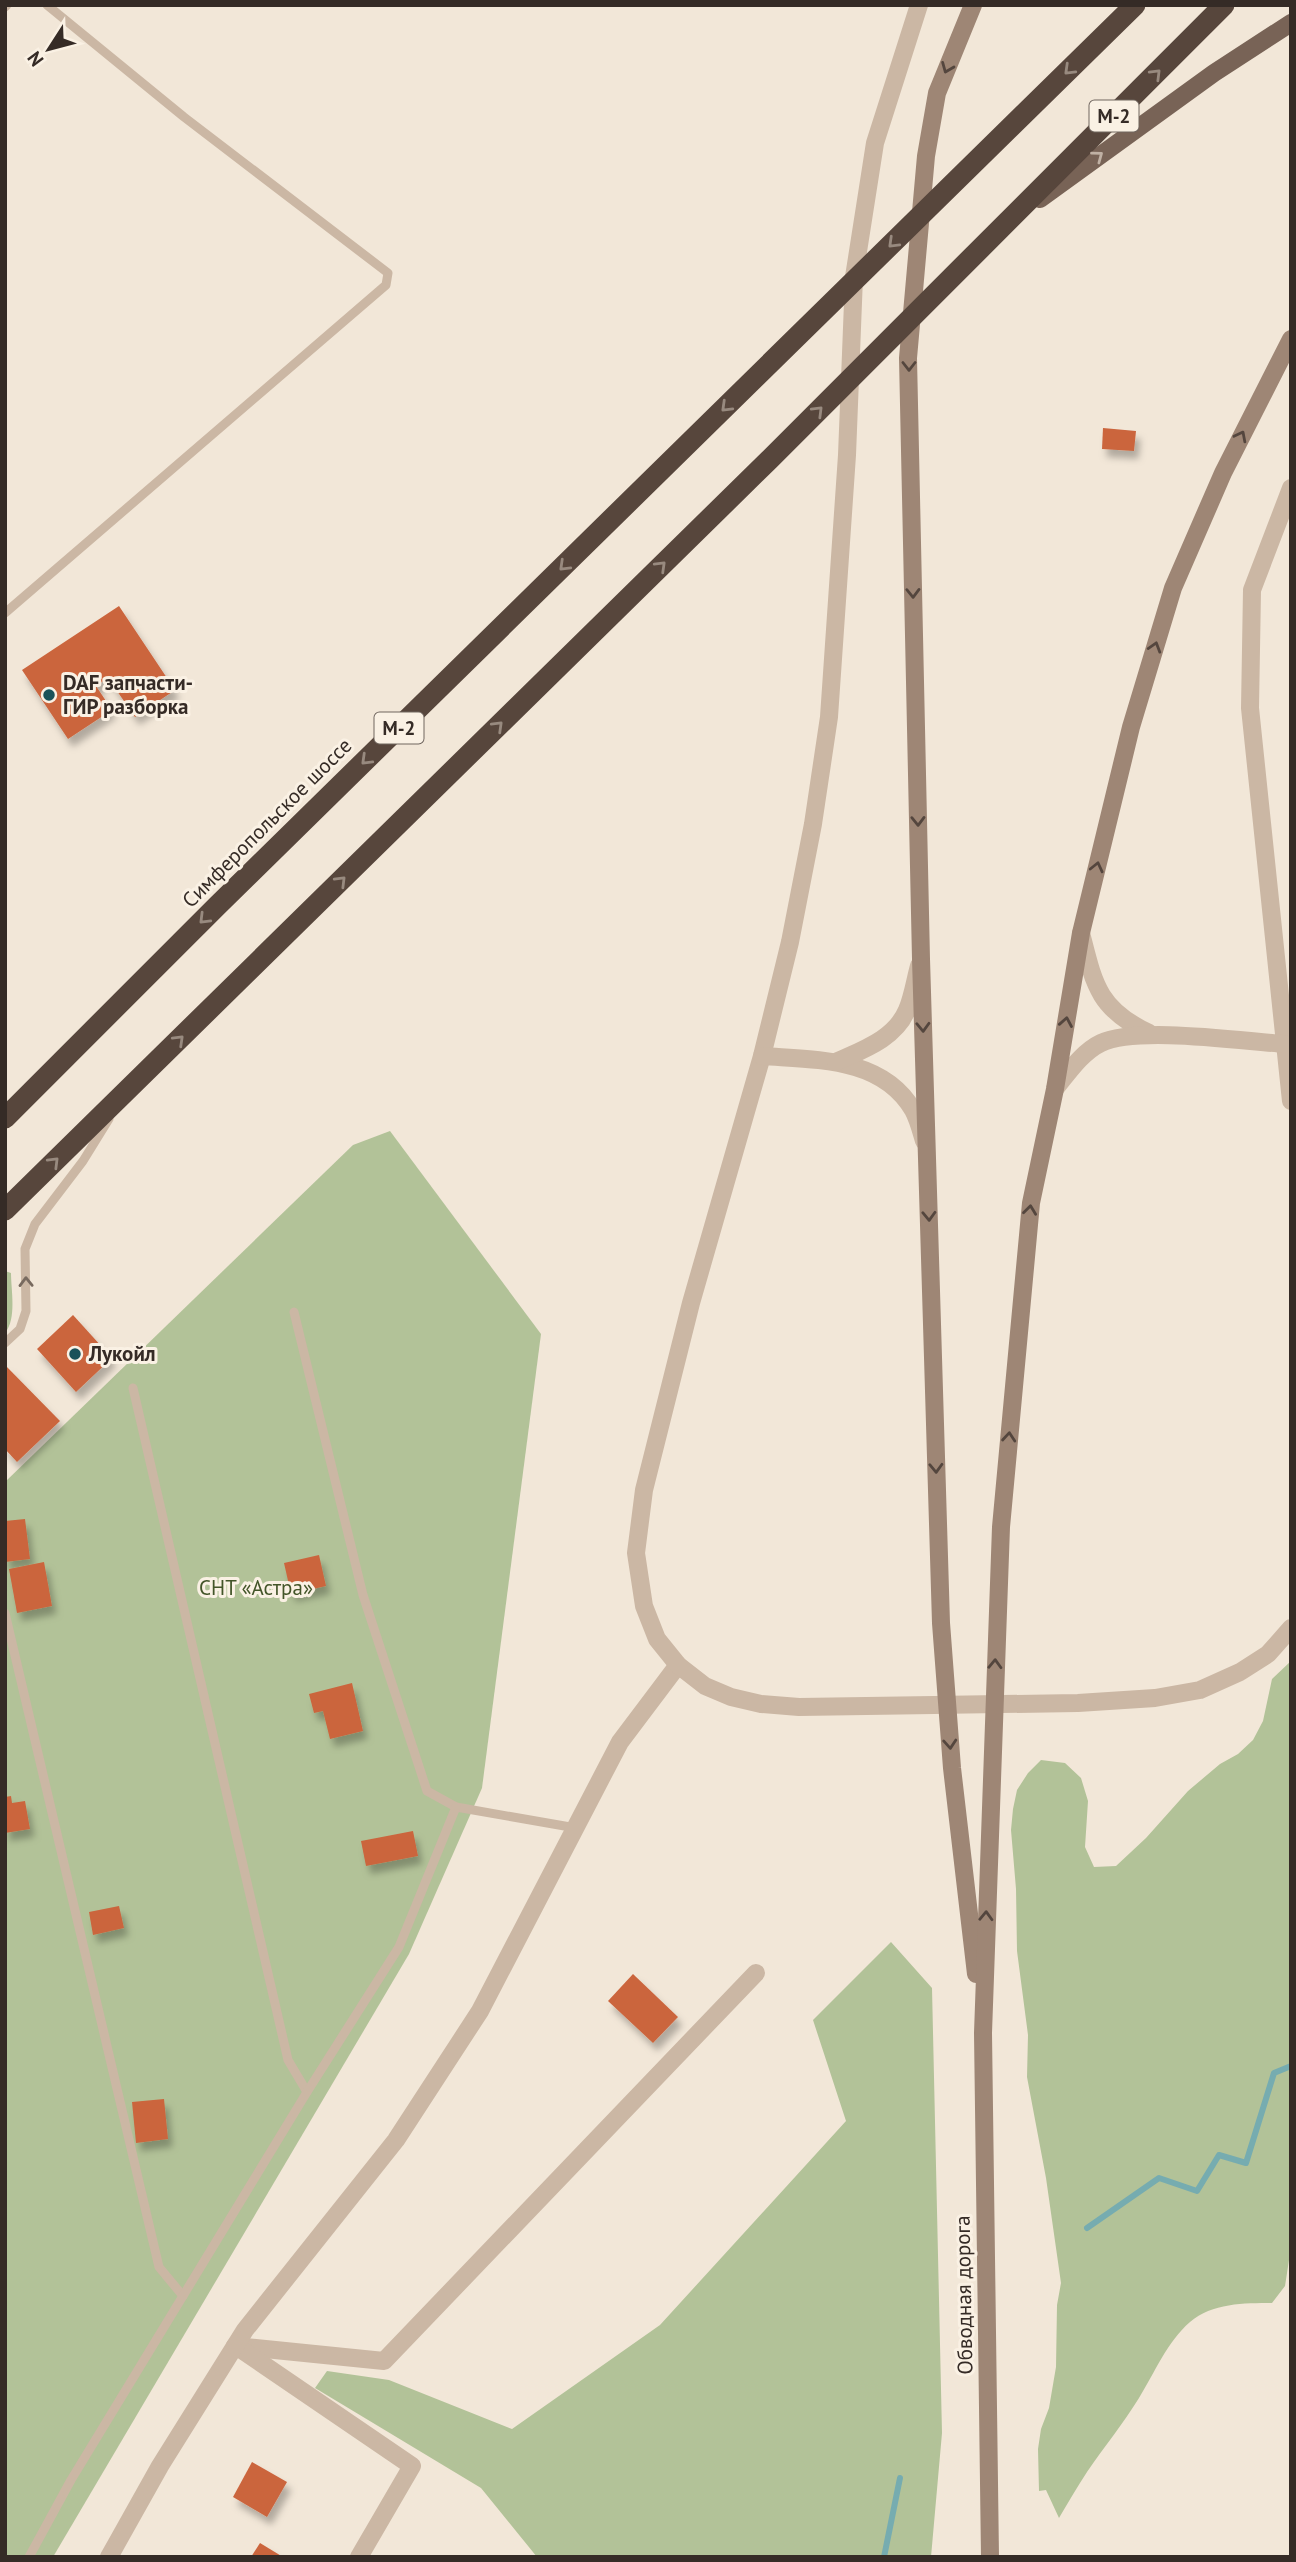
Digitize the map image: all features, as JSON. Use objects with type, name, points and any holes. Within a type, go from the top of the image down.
[{"type":"highway","name":"Симферопольское шоссе","points":[[5,1118],[15,1103],[1135,5]]},
{"type":"highway","name":"М-2","points":[[5,1210],[769,460],[1224,5]]},
{"type":"main road","points":[[973,5],[937,93],[926,156],[908,358],[921,959],[941,1623],[952,1768],[983,2033]]},
{"type":"main road","points":[[997,233],[1194,87],[1291,23]]},
{"type":"main road","points":[[983,2033],[1000,1527],[1031,1203],[1055,1089],[1082,933],[1131,727],[1173,588],[1223,472],[1291,340]]},
{"type":"main road","name":"Обводная дорога","points":[[983,2033],[990,2557]]},
{"type":"street","points":[[919,5],[875,143],[854,277],[847,455],[829,717],[813,824],[762,1056],[691,1303],[644,1490],[636,1553],[644,1606],[657,1639],[678,1665],[705,1686],[751,1702],[799,1707],[1078,1703],[1155,1698],[1200,1690],[1240,1672],[1268,1654],[1291,1628]]},
{"type":"street","points":[[1291,488],[1252,590],[1250,708],[1291,1101]]},
{"type":"street","points":[[1082,933],[1093,979],[1107,1004],[1125,1022],[1152,1035]]},
{"type":"street","points":[[836,1062],[874,1044],[893,1030],[907,1011],[921,959]]},
{"type":"street","points":[[1055,1089],[1079,1060],[1099,1044],[1120,1036],[1152,1035],[1284,1044]]},
{"type":"street","points":[[762,1056],[836,1062],[867,1070],[896,1087],[914,1111],[926,1148]]},
{"type":"street","points":[[108,2557],[160,2466],[245,2330],[396,2140],[480,2011],[620,1742],[678,1665]]},
{"type":"street","points":[[235,2346],[384,2361],[756,1973]]},
{"type":"street","points":[[235,2346],[412,2466],[359,2557]]},
{"type":"lane","points":[[5,613],[386,285],[388,273],[184,117],[47,5]]},
{"type":"lane","points":[[5,1343],[20,1329],[26,1311],[25,1249],[35,1224],[83,1161],[130,1087]]},
{"type":"lane","points":[[294,1312],[363,1595],[427,1791],[456,1807],[576,1828]]},
{"type":"lane","points":[[133,1388],[288,2060],[307,2092]]},
{"type":"lane","points":[[5,1613],[159,2267],[183,2295]]},
{"type":"lane","points":[[29,2557],[71,2480],[183,2295],[399,1947],[456,1807]]},
{"type":"green space","name":"СНТ «Астра»","points":[[390,1131],[541,1334],[482,1788],[409,1954],[53,2557],[5,2557],[5,1482],[353,1145]]},
{"type":"green space","points":[[5,1271],[11,1273],[12,1304],[11,1320],[5,1333]]},
{"type":"green space","points":[[1291,1661],[1291,2247],[1285,2286],[1272,2303],[1240,2304],[1208,2311],[1182,2330],[1059,2518],[1046,2490],[1039,2491],[1038,2449],[1056,2367],[1057,2305],[1061,2283],[1046,2178],[1027,2077],[1028,2035],[1017,1951],[1011,1830],[1017,1790],[1041,1760],[1065,1763],[1081,1778],[1088,1801],[1085,1847],[1094,1867],[1116,1866],[1146,1838],[1188,1791],[1253,1740],[1263,1721],[1272,1679]]},
{"type":"green space","points":[[891,1942],[932,1988],[942,2433],[931,2557],[537,2557],[481,2488],[315,2388],[327,2371],[389,2380],[512,2429],[660,2325],[846,2121],[813,2020]]},
{"type":"building","points":[[1103,428],[1136,431],[1134,451],[1102,449]]},
{"type":"building","points":[[119,606],[175,690],[135,717],[108,678],[96,686],[112,710],[68,739],[22,670]]},
{"type":"building","name":"Лукойл","points":[[73,1315],[112,1358],[76,1392],[37,1349]]},
{"type":"building","points":[[5,1365],[60,1421],[17,1462],[5,1449]]},
{"type":"building","points":[[25,1519],[30,1559],[5,1562],[5,1521]]},
{"type":"building","points":[[319,1555],[326,1586],[291,1594],[284,1563]]},
{"type":"building","points":[[44,1562],[52,1606],[17,1613],[9,1569]]},
{"type":"building","points":[[352,1683],[363,1731],[330,1739],[323,1711],[314,1713],[309,1694]]},
{"type":"building","points":[[11,1796],[12,1803],[25,1801],[30,1829],[5,1833],[5,1797]]},
{"type":"building","points":[[413,1831],[418,1856],[366,1866],[361,1841]]},
{"type":"building","points":[[119,1906],[124,1928],[93,1935],[89,1912]]},
{"type":"building","points":[[633,1974],[678,2017],[653,2043],[608,2001]]},
{"type":"building","points":[[164,2099],[168,2139],[136,2143],[132,2102]]},
{"type":"building","points":[[252,2462],[287,2482],[267,2517],[233,2497]]},
{"type":"building","points":[[260,2543],[283,2557],[251,2557]]},
{"type":"waterway","points":[[1087,2228],[1159,2178],[1197,2191],[1219,2155],[1246,2163],[1274,2073],[1291,2066]]},
{"type":"waterway","points":[[884,2557],[900,2478]]},
{"type":"place","name":"DAF запчасти- ГИР разборка","points":[[49,695]]},
{"type":"place","name":"Лукойл","points":[[75,1354]]}]
